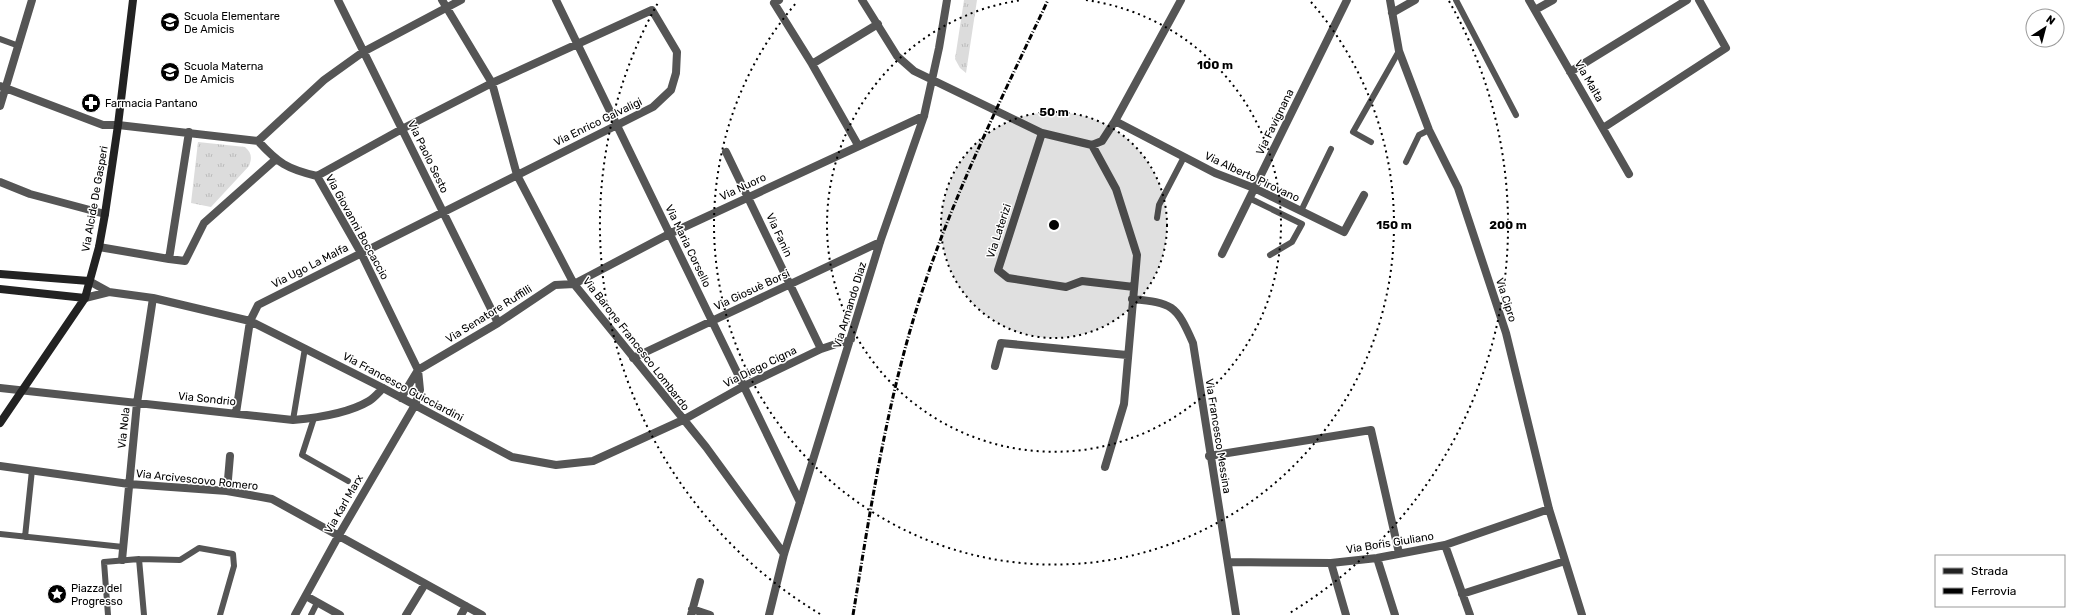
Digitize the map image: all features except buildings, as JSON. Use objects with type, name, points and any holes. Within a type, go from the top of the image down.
[{"type":"main road","name":"Via Alcide De Gasperi","points":[[0,423],[20,392],[46,358],[85,298],[99,247],[105,214],[118,125],[133,0]]},
{"type":"main road","points":[[0,274],[89,281]]},
{"type":"main road","points":[[0,289],[85,298]]},
{"type":"street","points":[[0,106],[3,87],[19,46],[32,0]]},
{"type":"street","name":"Via Paolo Sesto","points":[[338,0],[498,323]]},
{"type":"street","points":[[3,87],[103,126],[118,125],[258,141],[324,80],[363,52],[445,3],[461,0]]},
{"type":"street","name":"Via Maria Corsello","points":[[556,0],[800,502]]},
{"type":"street","points":[[862,0],[897,56],[914,71],[1042,133],[1092,145],[1102,141],[1115,121],[1181,0]]},
{"type":"street","name":"Via Armando Diaz","points":[[769,615],[784,554],[880,242],[924,116],[939,48],[947,0]]},
{"type":"street","name":"Via Favignana","points":[[1222,254],[1347,0]]},
{"type":"street","name":"Via Cipro","points":[[1390,0],[1399,51],[1429,130],[1458,188],[1506,333],[1549,509],[1582,615]]},
{"type":"street","points":[[1392,13],[1415,0]]},
{"type":"street","name":"Via Malta","points":[[1529,0],[1629,174]]},
{"type":"street","points":[[1535,10],[1552,0]]},
{"type":"street","points":[[1570,72],[1687,0]]},
{"type":"street","points":[[1603,128],[1726,48],[1699,0]]},
{"type":"street","points":[[775,1],[858,145]]},
{"type":"street","name":"Via Barone Francesco Lombardo","points":[[445,3],[492,83],[517,174],[574,284],[682,420],[706,447],[784,554]]},
{"type":"street","name":"Via Enrico Galvaligi","points":[[517,174],[653,107],[671,90],[676,73],[677,52],[652,10],[577,44]]},
{"type":"street","points":[[812,64],[878,24]]},
{"type":"street","points":[[317,176],[402,129],[492,83],[577,44]]},
{"type":"street","name":"Via Nuoro","points":[[574,284],[669,234],[858,145],[924,116]]},
{"type":"street","name":"Via Alberto Pirovano","points":[[1115,121],[1215,173],[1254,188],[1344,232],[1364,195]]},
{"type":"street","points":[[169,259],[189,132]]},
{"type":"street","name":"Via Laterizi","points":[[1042,133],[998,270],[1008,278],[1066,287],[1082,281],[1134,286]]},
{"type":"street","name":"Via Giovanni Boccaccio","points":[[258,141],[275,160],[296,171],[317,176],[361,253],[418,370]]},
{"type":"street","points":[[1092,145],[1116,189],[1137,255],[1127,355],[1124,404],[1105,466]]},
{"type":"street","name":"Via Fanin","points":[[726,152],[821,350]]},
{"type":"street","points":[[99,247],[185,261],[204,223],[275,160]]},
{"type":"street","name":"Via Ugo La Malfa","points":[[250,321],[258,305],[517,174]]},
{"type":"street","points":[[0,182],[30,194],[105,214]]},
{"type":"street","name":"Via Giosuè Borsi","points":[[633,358],[880,242]]},
{"type":"street","points":[[89,281],[109,292]]},
{"type":"street","name":"Via Senatore Ruffilli","points":[[418,370],[498,323],[555,285],[574,284]]},
{"type":"street","points":[[85,298],[109,292]]},
{"type":"street","name":"Via Francesco Guicciardini","points":[[109,292],[153,298],[250,321],[383,388],[512,458],[556,465],[593,460],[682,420]]},
{"type":"street","name":"Via Nola","points":[[122,560],[137,403],[153,298]]},
{"type":"street","name":"Via Francesco Messina","points":[[1132,299],[1162,302],[1172,308],[1183,320],[1193,343],[1209,456],[1236,615]]},
{"type":"street","points":[[236,413],[250,321]]},
{"type":"street","name":"Via Diego Cigna","points":[[682,420],[744,386],[821,350],[851,339]]},
{"type":"street","points":[[995,366],[1001,343],[1127,355]]},
{"type":"street","points":[[401,398],[418,370]]},
{"type":"street","name":"Via Karl Marx","points":[[295,615],[339,535],[415,405],[420,390],[418,370]]},
{"type":"street","name":"Via Sondrio","points":[[0,388],[20,392],[294,420],[314,418],[370,401],[383,388]]},
{"type":"street","points":[[1209,456],[1372,430],[1399,554]]},
{"type":"street","points":[[227,491],[230,456]]},
{"type":"street","name":"Via Arcivescovo Romero","points":[[0,466],[129,484],[227,491],[272,499],[482,615]]},
{"type":"street","name":"Via Boris Giuliano","points":[[1228,562],[1331,563],[1377,558],[1445,545],[1549,509]]},
{"type":"street","points":[[1445,545],[1470,615]]},
{"type":"street","points":[[1377,558],[1395,615]]},
{"type":"street","points":[[1462,594],[1565,561]]},
{"type":"street","points":[[1331,563],[1346,615]]},
{"type":"street","points":[[700,582],[691,612],[710,615]]},
{"type":"street","points":[[406,615],[425,584]]},
{"type":"street","points":[[306,596],[340,615]]},
{"type":"street","points":[[460,615],[466,606]]},
{"type":"lane","points":[[1456,0],[1516,115]]},
{"type":"lane","points":[[0,39],[19,46]]},
{"type":"lane","points":[[1371,142],[1353,132],[1399,51]]},
{"type":"lane","points":[[1406,162],[1419,135],[1429,130]]},
{"type":"lane","points":[[1301,211],[1331,149]]},
{"type":"lane","points":[[1157,218],[1159,205],[1184,157]]},
{"type":"lane","points":[[1249,198],[1302,224],[1292,242],[1270,256]]},
{"type":"lane","points":[[294,420],[305,348]]},
{"type":"lane","points":[[314,418],[302,455],[348,481]]},
{"type":"lane","points":[[25,537],[32,470]]},
{"type":"lane","points":[[0,534],[123,547]]},
{"type":"lane","points":[[108,615],[104,562],[139,559],[180,560],[199,548],[233,554],[234,566],[220,615]]},
{"type":"lane","points":[[139,559],[144,615]]},
{"type":"lane","points":[[310,615],[317,602]]},
{"type":"green space","points":[[964,0],[977,0],[966,73],[960,68],[955,59]]},
{"type":"green space","points":[[198,142],[245,147],[251,156],[249,166],[211,207],[191,203]]},
{"type":"railway","points":[[853,615],[871,505],[885,432],[902,360],[925,282],[956,200],[1048,0]]},
{"type":"place","name":"Scuola Elementare De Amicis","points":[[170,22]]},
{"type":"place","name":"Scuola Materna De Amicis","points":[[170,72]]},
{"type":"place","name":"Farmacia Pantano","points":[[91,103]]},
{"type":"place","name":"Piazza del Progresso","points":[[57,594]]}]
